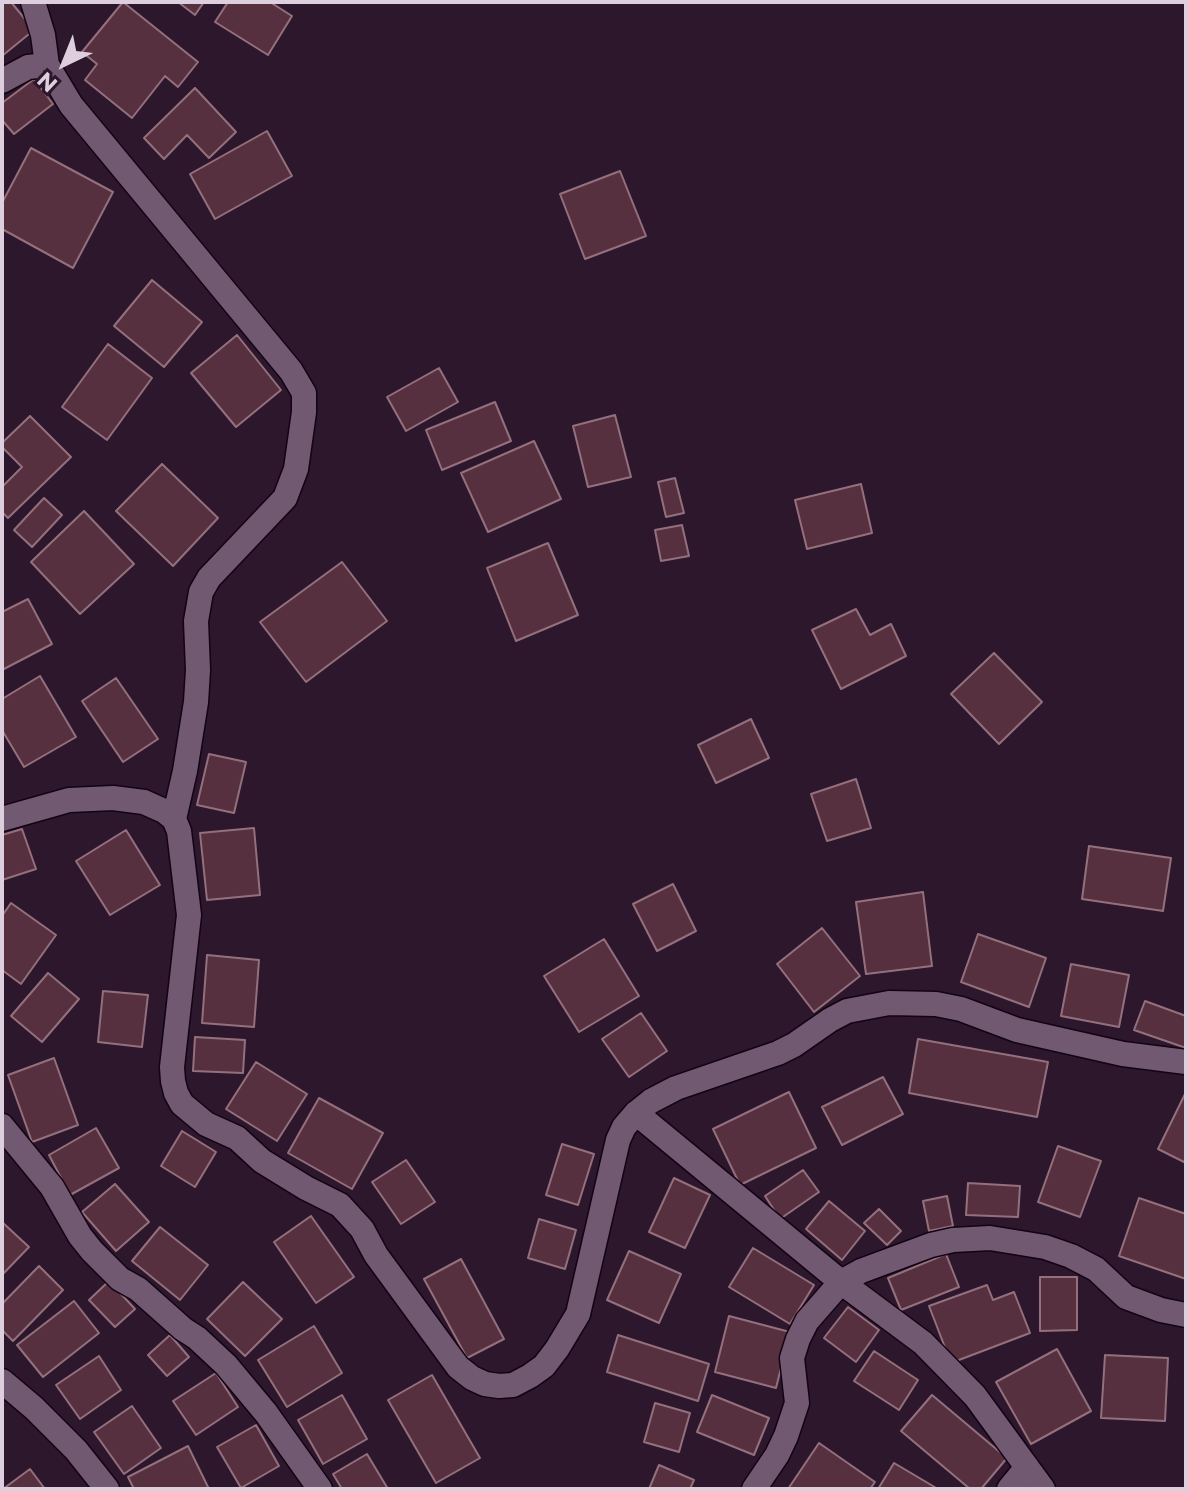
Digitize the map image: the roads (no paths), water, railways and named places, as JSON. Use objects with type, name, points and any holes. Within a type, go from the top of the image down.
[{"type":"street","points":[[33,2],[43,35],[47,65],[71,105],[291,371],[304,393],[296,469],[285,498],[209,578],[201,592],[196,621],[196,702],[174,819]]},
{"type":"street","points":[[2,81],[28,67],[47,65]]},
{"type":"street","points":[[2,819],[69,800],[113,798],[144,802],[174,819],[179,831],[189,915],[172,1067],[176,1093],[182,1104],[206,1124],[237,1138],[262,1161],[340,1205],[362,1229],[376,1255],[458,1367],[485,1384],[513,1385],[544,1366],[557,1349],[578,1314],[618,1140],[636,1113],[676,1088],[778,1053],[847,1011],[889,1003],[936,1004],[961,1009],[1017,1030],[1123,1054],[1186,1062]]},
{"type":"street","points":[[636,1113],[841,1282],[923,1343],[975,1396],[1043,1489]]},
{"type":"street","points":[[2,1126],[52,1187],[92,1251],[120,1279],[138,1289],[226,1365],[266,1413],[320,1489]]},
{"type":"street","points":[[754,1489],[777,1455],[797,1403],[792,1358],[798,1339],[807,1321],[841,1282],[861,1271],[931,1245],[990,1238],[1045,1247],[1071,1256],[1096,1269],[1126,1297],[1186,1315]]},
{"type":"street","points":[[2,1381],[76,1450],[107,1489]]},
{"type":"street","points":[[1009,1489],[1027,1467]]}]
